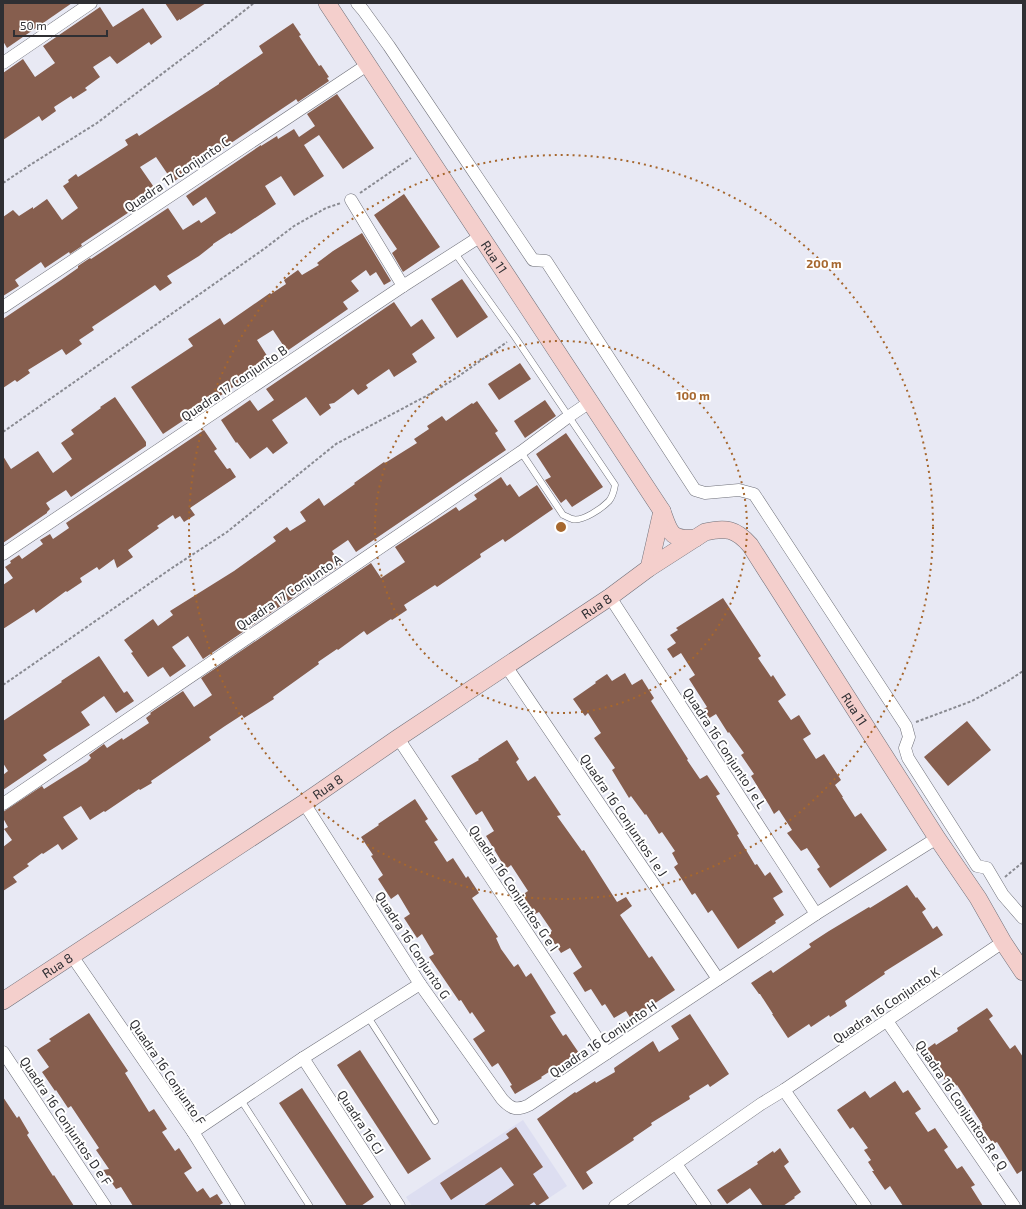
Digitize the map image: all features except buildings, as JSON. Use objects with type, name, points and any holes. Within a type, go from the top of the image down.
[{"type":"main road","name":"Rua 11","points":[[327,3],[662,511],[670,532],[675,537],[684,539],[696,538]]},
{"type":"main road","points":[[648,568],[662,511]]},
{"type":"main road","name":"Rua 11","points":[[648,568],[705,532],[715,529],[724,529],[733,531],[743,536],[937,838],[978,898],[1003,942],[1023,972]]},
{"type":"main road","name":"Rua 8","points":[[3,1001],[304,803],[398,738],[610,597],[648,568]]},
{"type":"street","points":[[3,62],[90,3]]},
{"type":"street","points":[[356,3],[363,10],[389,46],[533,260],[546,261],[695,490],[705,493],[739,490],[754,494],[906,726],[909,737],[905,748],[908,758],[977,866],[987,868],[1003,895],[1023,918]]},
{"type":"street","name":"Quadra 17 Conjunto C","points":[[3,307],[367,65]]},
{"type":"street","points":[[351,200],[403,286]]},
{"type":"street","name":"Quadra 17 Conjunto B","points":[[3,554],[403,286],[481,236]]},
{"type":"street","name":"Quadra 17 Conjunto A","points":[[3,804],[521,452],[590,402]]},
{"type":"street","name":"Quadra 16 Conjunto J e L","points":[[610,597],[816,914]]},
{"type":"street","name":"Quadra 16 Conjuntos I e J","points":[[506,666],[718,980]]},
{"type":"street","name":"Quadra 16 Conjuntos G e I","points":[[398,738],[607,1053]]},
{"type":"street","name":"Quadra 16 Conjunto G","points":[[304,803],[420,984],[502,1099]]},
{"type":"street","points":[[718,980],[816,914],[937,838]]},
{"type":"street","name":"Quadra 16 Conjunto K","points":[[784,1090],[1003,942]]},
{"type":"street","name":"Quadra 16 Conjunto F","points":[[72,956],[193,1132],[239,1206]]},
{"type":"street","name":"Quadra 16 Conjunto H","points":[[502,1099],[509,1106],[516,1109],[524,1108],[718,980]]},
{"type":"street","points":[[193,1132],[302,1058],[420,984]]},
{"type":"street","name":"Quadra 16 Conjuntos R e Q","points":[[887,1021],[1014,1206]]},
{"type":"street","name":"Quadra 16 Conjuntos D e F","points":[[3,1052],[105,1206]]},
{"type":"street","name":"Quadra 16 CJ","points":[[302,1058],[398,1204]]},
{"type":"street","points":[[615,1206],[761,1104],[784,1090],[865,1206]]},
{"type":"street","points":[[676,1164],[705,1206]]},
{"type":"lane","points":[[455,253],[515,337],[615,486],[614,493],[610,500],[596,511],[582,519],[573,519],[563,515],[521,452]]},
{"type":"lane","points":[[368,1017],[435,1121]]},
{"type":"lane","points":[[240,1100],[309,1205]]},
{"type":"path","points":[[3,183],[97,123],[205,42],[254,3]]},
{"type":"path","points":[[3,432],[264,249],[294,226],[326,208],[351,200],[424,150]]},
{"type":"path","points":[[3,685],[166,572],[227,532],[336,444],[430,394],[515,337]]},
{"type":"path","points":[[906,726],[972,701],[1023,671]]},
{"type":"path","points":[[996,884],[1023,862]]},
{"type":"shaded area","points":[[523,1120],[567,1186],[537,1206],[412,1206],[406,1197]]}]
